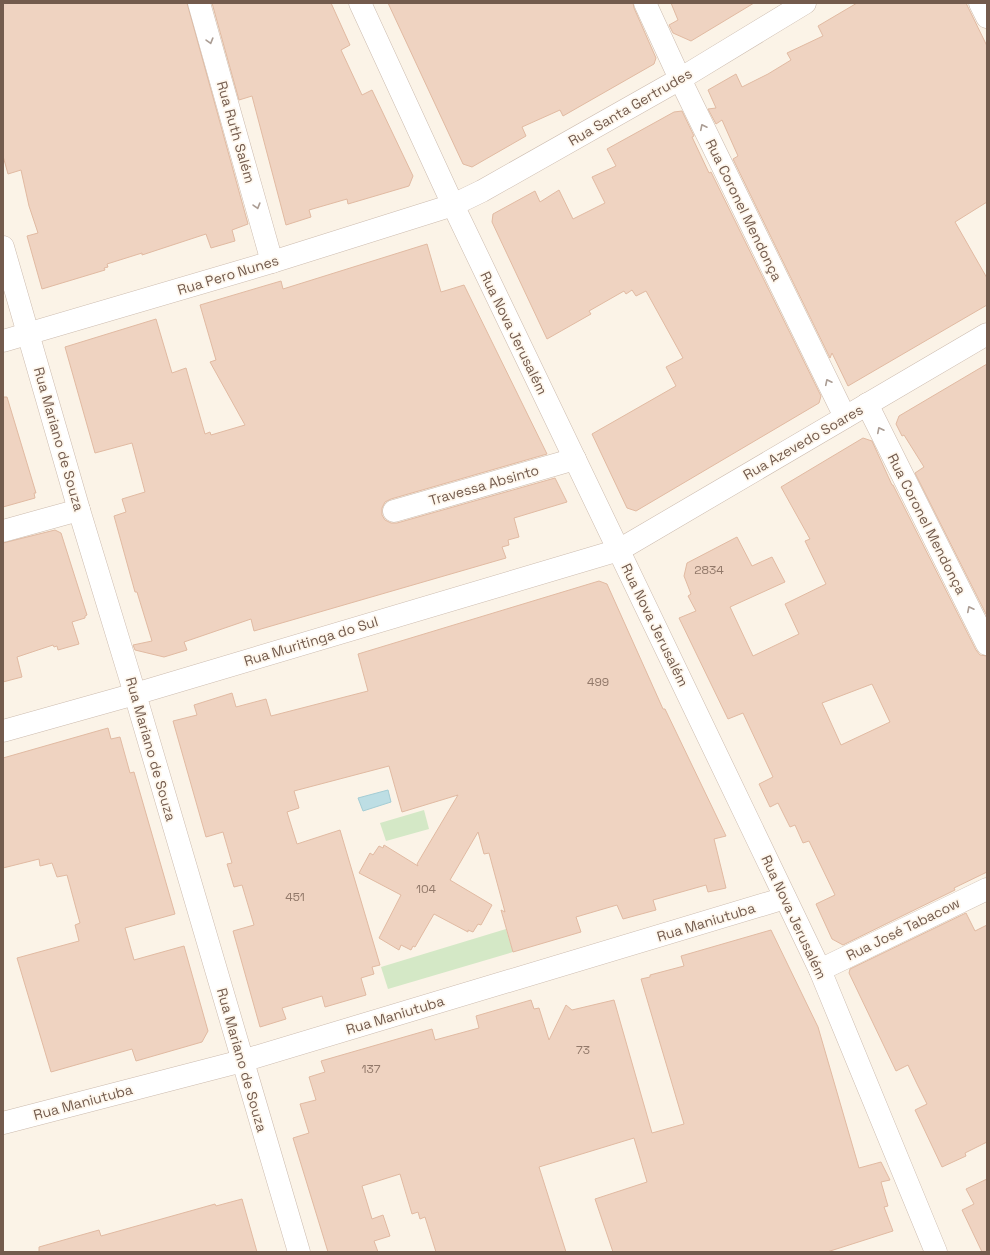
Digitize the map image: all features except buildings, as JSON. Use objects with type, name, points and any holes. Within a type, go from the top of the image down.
[{"type":"street","name":"Rua Ruth Salém","points":[[199,3],[272,262]]},
{"type":"street","name":"Rua Nova Jerusalém","points":[[360,3],[453,205],[820,970],[936,1252]]},
{"type":"street","name":"Rua Coronel Mendonça","points":[[645,3],[680,79],[845,417]]},
{"type":"street","name":"Rua Santa Gertrudes","points":[[453,205],[482,191],[680,79],[805,3]]},
{"type":"street","points":[[980,3],[987,17]]},
{"type":"street","name":"Rua Pero Nunes","points":[[3,341],[272,262],[453,205]]},
{"type":"street","name":"Rua Mariano de Souza","points":[[3,247],[79,510],[135,694],[299,1252]]},
{"type":"street","name":"Rua Azevedo Soares","points":[[619,550],[987,334]]},
{"type":"street","name":"Rua Coronel Mendonça","points":[[867,404],[987,644]]},
{"type":"street","name":"Travessa Absinto","points":[[394,511],[575,458]]},
{"type":"street","points":[[3,531],[79,510]]},
{"type":"street","name":"Rua Muritinga do Sul","points":[[3,731],[135,694],[619,550]]},
{"type":"street","name":"Rua José Tabacow","points":[[820,970],[987,889]]},
{"type":"street","name":"Rua Maniutuba","points":[[3,1123],[242,1060],[785,898]]},
{"type":"green space","points":[[424,810],[429,829],[386,841],[380,823]]},
{"type":"green space","points":[[506,929],[513,952],[388,989],[381,967]]},
{"type":"water","points":[[388,790],[391,802],[363,811],[358,798]]}]
